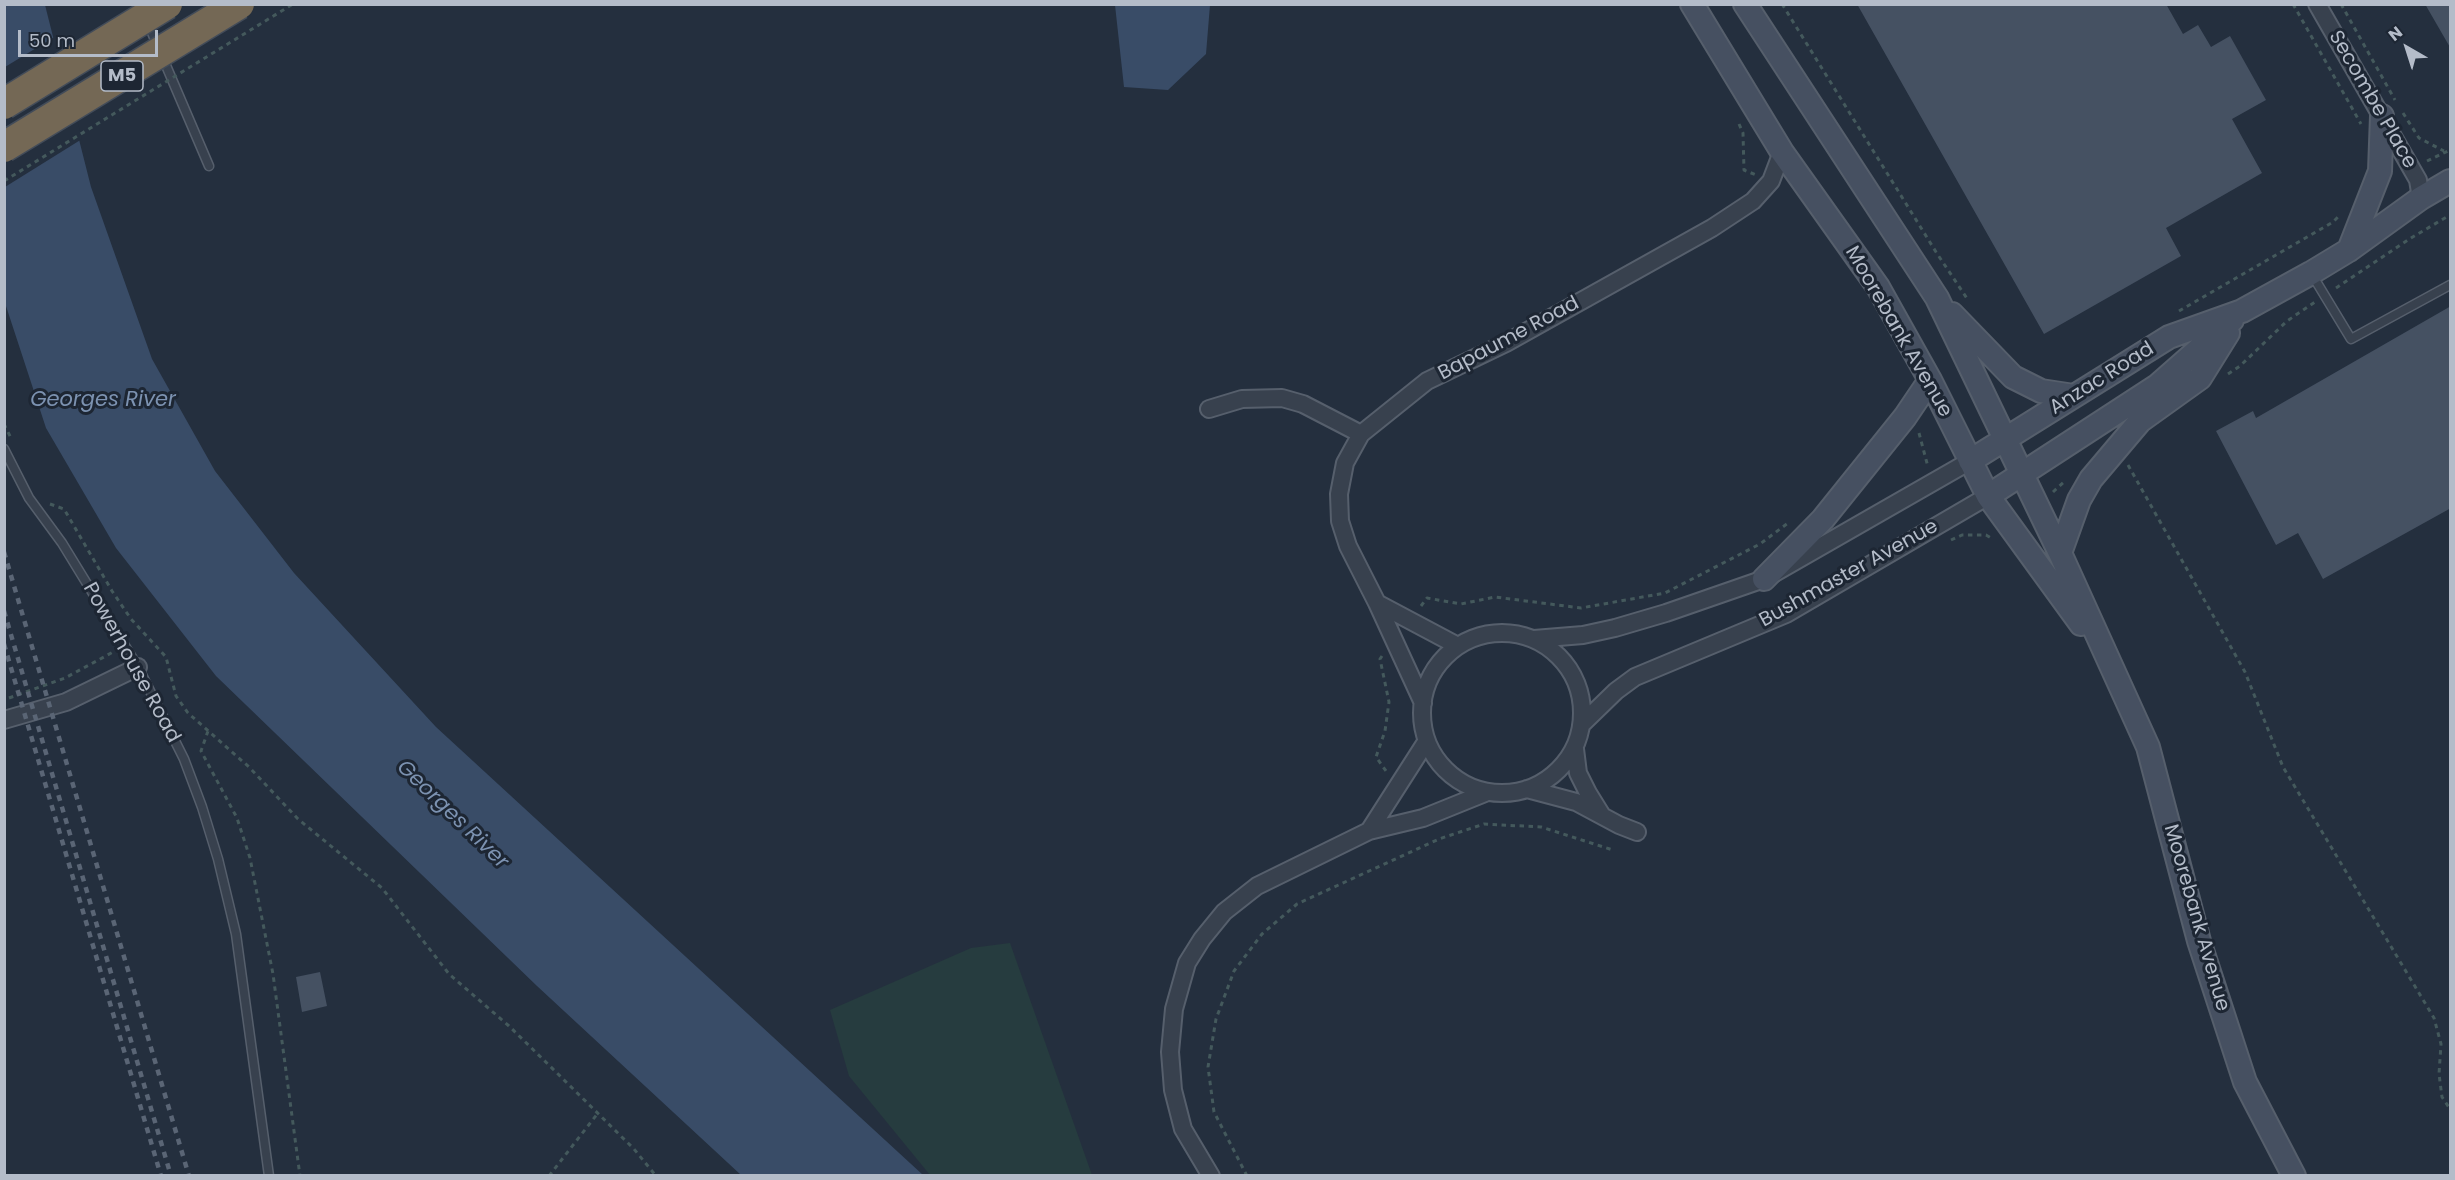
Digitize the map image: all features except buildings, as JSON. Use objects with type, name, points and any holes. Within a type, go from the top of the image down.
[{"type":"highway","name":"M5","points":[[4,104],[167,4]]},
{"type":"highway","name":"M5","points":[[4,147],[239,4]]},
{"type":"main road","name":"Moorebank Avenue","points":[[1692,4],[1782,152],[1878,287],[1930,380],[1988,496],[2106,657]]},
{"type":"main road","name":"Moorebank Avenue","points":[[1746,4],[1937,298],[2060,553],[2148,747],[2199,941],[2245,1082],[2294,1176]]},
{"type":"main road","points":[[2349,250],[2380,171],[2394,111]]},
{"type":"main road","name":"Anzac Road","points":[[1970,461],[2169,337],[2242,311],[2311,273],[2349,250],[2421,198],[2451,181]]},
{"type":"main road","points":[[1937,298],[2013,377],[2041,391],[2074,396]]},
{"type":"main road","points":[[2060,553],[2079,500],[2091,478],[2140,421],[2200,378],[2242,311]]},
{"type":"main road","name":"Anzac Road","points":[[2023,475],[2157,386],[2242,311]]},
{"type":"main road","points":[[1764,579],[1823,519],[1905,417],[1930,380]]},
{"type":"main road","name":"Bushmaster Avenue","points":[[1988,496],[2023,475]]},
{"type":"street","name":"Secombe Place","points":[[2317,4],[2394,111],[2418,180],[2421,198]]},
{"type":"street","name":"Bapaume Road","points":[[1361,434],[1427,381],[1506,343],[1712,228],[1754,201],[1771,181],[1782,152]]},
{"type":"street","points":[[1209,409],[1242,399],[1282,398],[1303,404],[1361,434],[1345,462],[1339,494],[1340,521],[1348,546],[1423,703]]},
{"type":"street","name":"Bushmaster Avenue","points":[[1534,639],[1583,635],[1615,628],[1764,579],[1970,461]]},
{"type":"street","name":"Bushmaster Avenue","points":[[1582,724],[1616,691],[1635,677],[1786,614],[1988,496]]},
{"type":"street","points":[[1377,603],[1458,646]]},
{"type":"street","points":[[1509,633],[1534,639],[1556,653],[1573,674],[1582,698],[1582,724],[1575,749],[1559,771],[1538,786],[1513,794],[1485,793],[1460,783],[1440,765],[1426,742],[1421,715],[1425,688],[1438,664],[1458,646],[1483,635],[1509,633]]},
{"type":"street","points":[[4,720],[66,702],[138,667]]},
{"type":"street","points":[[1370,831],[1426,742]]},
{"type":"street","points":[[1575,749],[1578,773],[1601,814]]},
{"type":"street","points":[[1527,789],[1576,802],[1637,832]]},
{"type":"street","points":[[1211,1176],[1183,1129],[1173,1090],[1170,1052],[1173,1009],[1187,963],[1202,939],[1224,912],[1257,886],[1370,831],[1423,818],[1485,793]]},
{"type":"lane","points":[[141,4],[209,166]]},
{"type":"lane","points":[[2311,273],[2351,339],[2451,285]]},
{"type":"lane","name":"Powerhouse Road","points":[[4,450],[29,498],[62,543],[138,667],[184,759],[218,859],[236,934],[269,1176]]},
{"type":"path","points":[[4,181],[293,4]]},
{"type":"path","points":[[1782,4],[1936,252],[1973,307]]},
{"type":"path","points":[[2293,4],[2365,131]]},
{"type":"path","points":[[2342,4],[2394,111],[2419,138],[2444,151],[2451,150]]},
{"type":"path","points":[[2176,312],[2333,222],[2345,210]]},
{"type":"path","points":[[2223,378],[2240,366],[2287,321],[2411,238],[2451,215]]},
{"type":"path","points":[[1917,426],[1927,465]]},
{"type":"path","points":[[2123,458],[2246,672],[2283,767],[2434,1018],[2441,1044],[2439,1074],[2442,1096],[2451,1109]]},
{"type":"path","points":[[64,509],[131,619],[166,657],[177,696],[188,713],[249,767],[298,819],[382,888],[449,974],[509,1026],[634,1149],[656,1176]]},
{"type":"path","points":[[1427,598],[1461,604],[1495,597],[1581,608],[1665,593],[1760,544],[1796,518]]},
{"type":"path","points":[[1962,535],[1986,535],[2002,543]]},
{"type":"path","points":[[4,701],[65,678],[106,656]]},
{"type":"path","points":[[1376,757],[1385,731],[1389,702],[1380,659]]},
{"type":"path","points":[[208,730],[201,751],[237,818],[252,869],[273,974],[300,1176]]},
{"type":"path","points":[[1247,1176],[1214,1112],[1208,1067],[1216,1019],[1234,971],[1262,934],[1297,904],[1439,838],[1484,824],[1541,827],[1613,850]]},
{"type":"path","points":[[549,1176],[598,1113]]},
{"type":"green space","points":[[1010,943],[1092,1175],[930,1175],[849,1076],[830,1010],[971,948]]},
{"type":"water","name":"Georges River","points":[[4,5],[45,5],[91,187],[152,359],[215,471],[294,573],[436,727],[923,1175],[741,1175],[537,986],[216,676],[116,548],[46,428],[5,303]]},
{"type":"water","points":[[1115,5],[1210,5],[1206,54],[1168,90],[1124,87]]},
{"type":"pier","points":[[56,36],[82,139],[5,187],[5,67]]},
{"type":"railway","points":[[4,552],[189,1176]]},
{"type":"railway","points":[[4,611],[171,1176]]},
{"type":"railway","points":[[4,644],[161,1176]]}]
